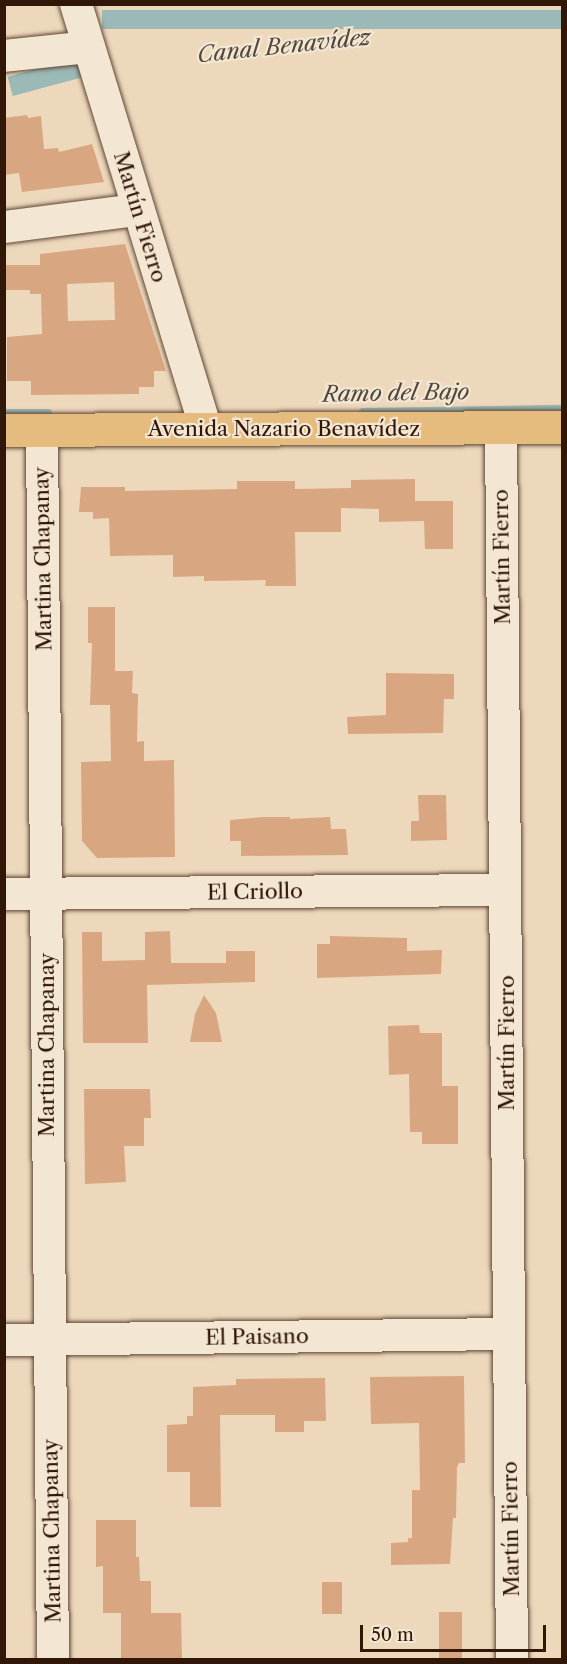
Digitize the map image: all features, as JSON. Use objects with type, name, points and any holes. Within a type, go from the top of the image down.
[{"type":"main road","name":"Avenida Nazario Benavídez","points":[[4,430],[562,427]]},
{"type":"street","name":"Martín Fierro","points":[[76,4],[137,210],[206,429]]},
{"type":"street","points":[[4,56],[93,59]]},
{"type":"street","points":[[4,227],[137,210]]},
{"type":"street","name":"Martín Fierro","points":[[501,428],[512,1659]]},
{"type":"street","name":"Martina Chapanay","points":[[42,430],[53,1659]]},
{"type":"street","name":"El Criollo","points":[[4,894],[505,890]]},
{"type":"street","name":"El Paisano","points":[[4,1340],[509,1334]]},
{"type":"water","points":[[102,10],[562,10],[562,29],[102,29]]},
{"type":"water","points":[[81,57],[86,76],[13,96],[8,77]]},
{"type":"building","points":[[27,115],[28,118],[41,116],[44,149],[58,148],[59,152],[92,144],[104,182],[22,192],[19,173],[4,175],[4,118]]},
{"type":"building","points":[[125,244],[166,371],[154,371],[154,387],[139,387],[139,394],[31,395],[31,381],[7,381],[7,337],[42,334],[41,294],[30,294],[30,290],[4,290],[4,265],[40,265],[40,254]],"holes":[[[114,282],[115,320],[68,321],[67,284]]]},
{"type":"building","points":[[415,479],[415,501],[453,501],[453,549],[425,549],[424,521],[379,522],[379,509],[341,508],[341,532],[295,532],[296,586],[265,586],[266,580],[204,581],[204,576],[173,577],[173,555],[110,556],[109,518],[93,519],[93,512],[79,512],[81,487],[125,487],[125,491],[237,489],[237,481],[295,481],[295,489],[351,488],[351,480]]},
{"type":"building","points":[[88,607],[115,607],[115,671],[133,671],[132,693],[138,694],[137,742],[144,741],[144,761],[174,760],[175,857],[97,858],[82,841],[81,762],[111,761],[110,705],[90,705],[92,643],[88,643]]},
{"type":"building","points":[[386,673],[454,674],[454,699],[444,699],[443,733],[348,734],[347,717],[386,715]]},
{"type":"building","points":[[418,795],[446,795],[447,840],[411,841],[411,821],[419,821]]},
{"type":"building","points":[[290,817],[290,819],[330,817],[331,829],[346,829],[348,855],[241,856],[241,841],[230,841],[230,820]]},
{"type":"building","points":[[170,931],[171,963],[226,963],[226,951],[255,951],[255,982],[147,985],[148,1043],[83,1043],[82,932],[102,932],[102,961],[145,960],[145,932]]},
{"type":"building","points":[[330,936],[407,938],[407,951],[442,950],[441,974],[317,978],[317,944],[330,944]]},
{"type":"building","points":[[204,995],[216,1013],[222,1042],[190,1042],[195,1014]]},
{"type":"building","points":[[419,1025],[420,1033],[442,1033],[442,1086],[458,1086],[458,1144],[422,1144],[422,1132],[410,1132],[409,1074],[389,1075],[388,1026]]},
{"type":"building","points":[[84,1089],[150,1089],[151,1118],[144,1118],[144,1146],[124,1146],[126,1182],[85,1184]]},
{"type":"building","points":[[464,1376],[465,1463],[459,1463],[457,1467],[456,1518],[453,1518],[450,1564],[391,1565],[391,1543],[408,1542],[408,1538],[412,1538],[412,1490],[420,1490],[419,1423],[371,1424],[370,1377]]},
{"type":"building","points":[[325,1378],[326,1421],[304,1421],[304,1432],[275,1432],[275,1415],[220,1415],[221,1507],[190,1507],[190,1472],[167,1472],[167,1425],[187,1424],[187,1416],[193,1416],[193,1387],[236,1385],[236,1379]]},
{"type":"building","points":[[96,1520],[136,1520],[136,1557],[139,1557],[140,1581],[151,1581],[151,1613],[181,1613],[182,1659],[121,1659],[121,1613],[103,1613],[103,1566],[96,1567]]},
{"type":"building","points":[[322,1582],[342,1582],[342,1614],[322,1614]]},
{"type":"building","points":[[439,1612],[462,1612],[462,1659],[439,1659]]},
{"type":"waterway","name":"Ramo del Bajo","points":[[363,412],[562,409]]},
{"type":"waterway","name":"Ramo del Bajo","points":[[4,413],[48,413]]},
{"type":"water label","name":"Canal Benavídez","points":[[284,46]]}]
